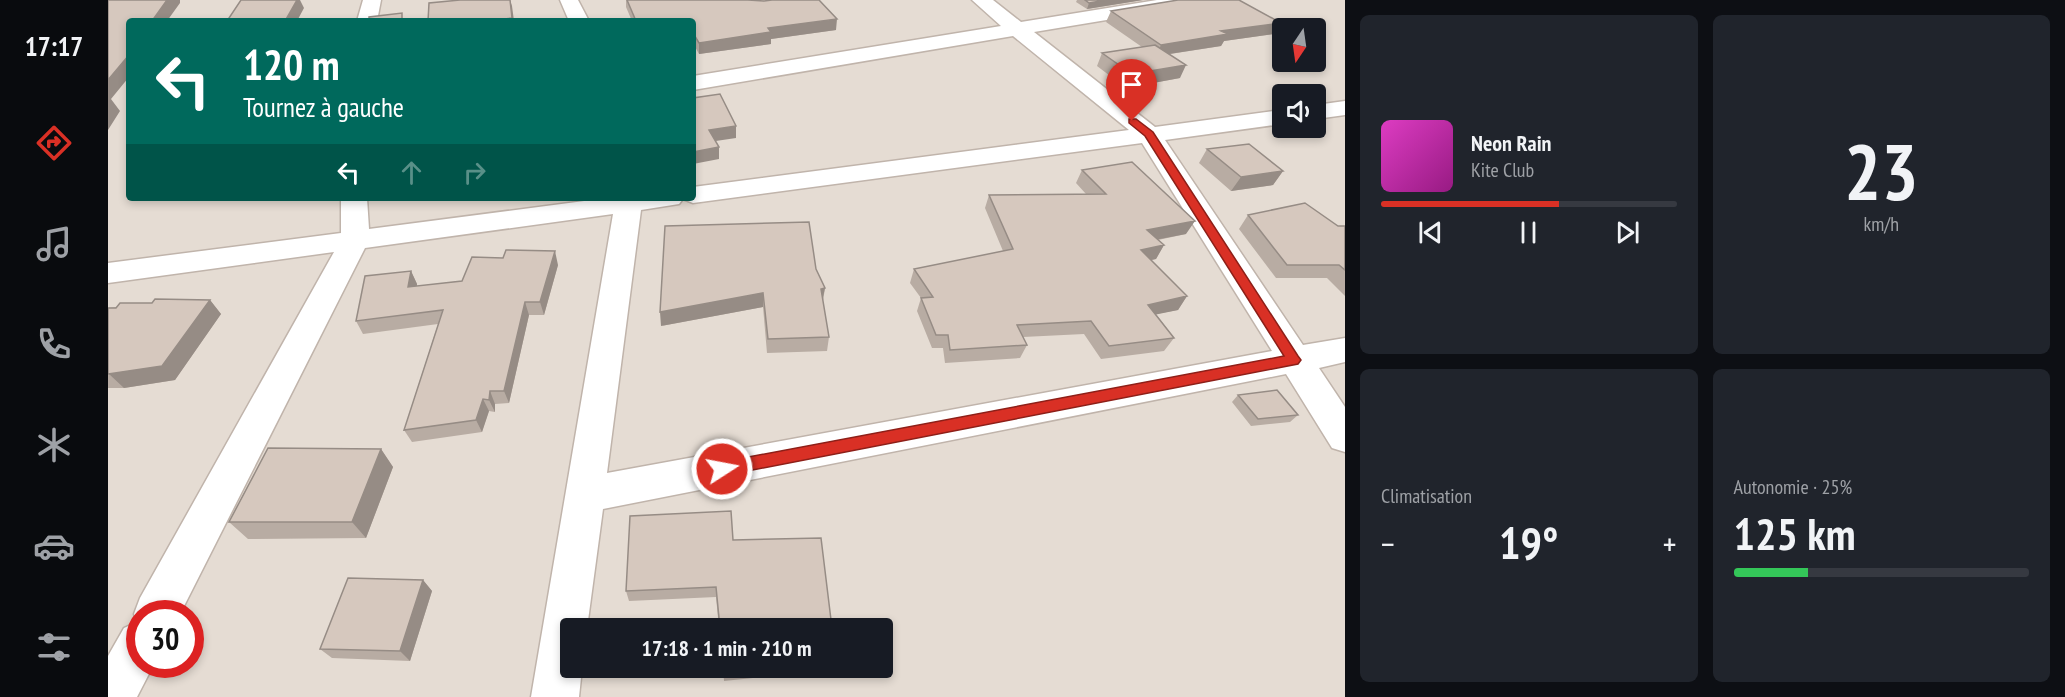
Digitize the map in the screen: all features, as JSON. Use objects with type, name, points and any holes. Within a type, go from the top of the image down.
[{"type":"street","points":[[368,18],[372,0]]},
{"type":"street","points":[[569,0],[578,18]]},
{"type":"street","points":[[981,0],[1149,134],[1345,437]]},
{"type":"street","points":[[696,82],[1191,0]]},
{"type":"street","points":[[1326,111],[1345,108]]},
{"type":"street","points":[[696,195],[1272,118]]},
{"type":"street","points":[[163,600],[355,240],[354,201]]},
{"type":"street","points":[[108,273],[629,201],[555,697]]},
{"type":"street","points":[[585,495],[1345,350]]},
{"type":"street","points":[[111,697],[126,670]]},
{"type":"shaded area","points":[[108,0],[1345,0],[1345,697],[108,697]]},
{"type":"building","points":[[108,0],[167,0],[154,18],[126,18],[126,59],[108,80]]},
{"type":"building","points":[[241,0],[297,0],[287,18],[229,18]]},
{"type":"building","points":[[460,0],[510,0],[512,18],[428,18],[429,3]]},
{"type":"building","points":[[627,0],[819,0],[837,19],[768,28],[771,32],[699,43],[696,38],[696,18],[635,18]]},
{"type":"building","points":[[1085,0],[1106,0],[1089,3]]},
{"type":"building","points":[[1178,0],[1239,0],[1272,18],[1272,24],[1221,31],[1228,34],[1161,45],[1111,11]]},
{"type":"building","points":[[402,13],[402,18],[369,17]]},
{"type":"building","points":[[1155,45],[1186,65],[1132,74],[1102,53]]},
{"type":"building","points":[[720,94],[736,126],[709,130],[719,147],[696,151],[696,98]]},
{"type":"building","points":[[1249,144],[1283,171],[1241,177],[1207,149]]},
{"type":"building","points":[[1132,162],[1195,221],[1147,230],[1164,245],[1141,250],[1187,296],[1148,305],[1174,338],[1109,346],[1091,321],[1017,325],[1027,345],[950,350],[948,335],[936,335],[921,298],[933,297],[914,269],[1013,249],[989,195],[1106,194],[1082,170]]},
{"type":"building","points":[[1305,203],[1338,226],[1345,226],[1345,270],[1339,265],[1287,265],[1248,215]]},
{"type":"building","points":[[809,222],[816,269],[825,288],[821,289],[829,337],[768,339],[763,293],[660,312],[665,226]]},
{"type":"building","points":[[506,250],[555,251],[540,302],[525,302],[504,391],[490,391],[489,400],[483,399],[476,420],[404,430],[443,310],[356,321],[365,276],[411,271],[408,287],[462,281],[472,257],[503,258]]},
{"type":"building","points":[[155,299],[210,300],[162,366],[108,374],[108,308],[116,308],[120,303],[152,303]]},
{"type":"building","points":[[1277,390],[1298,415],[1258,419],[1238,395]]},
{"type":"building","points":[[268,448],[381,449],[352,522],[229,522]]},
{"type":"building","points":[[731,511],[733,540],[821,538],[831,618],[719,618],[716,587],[626,591],[630,516]]},
{"type":"building","points":[[348,578],[423,580],[400,651],[320,649]]},
{"type":"route","points":[[722,469],[1294,360],[1149,134],[1132,121]]}]
